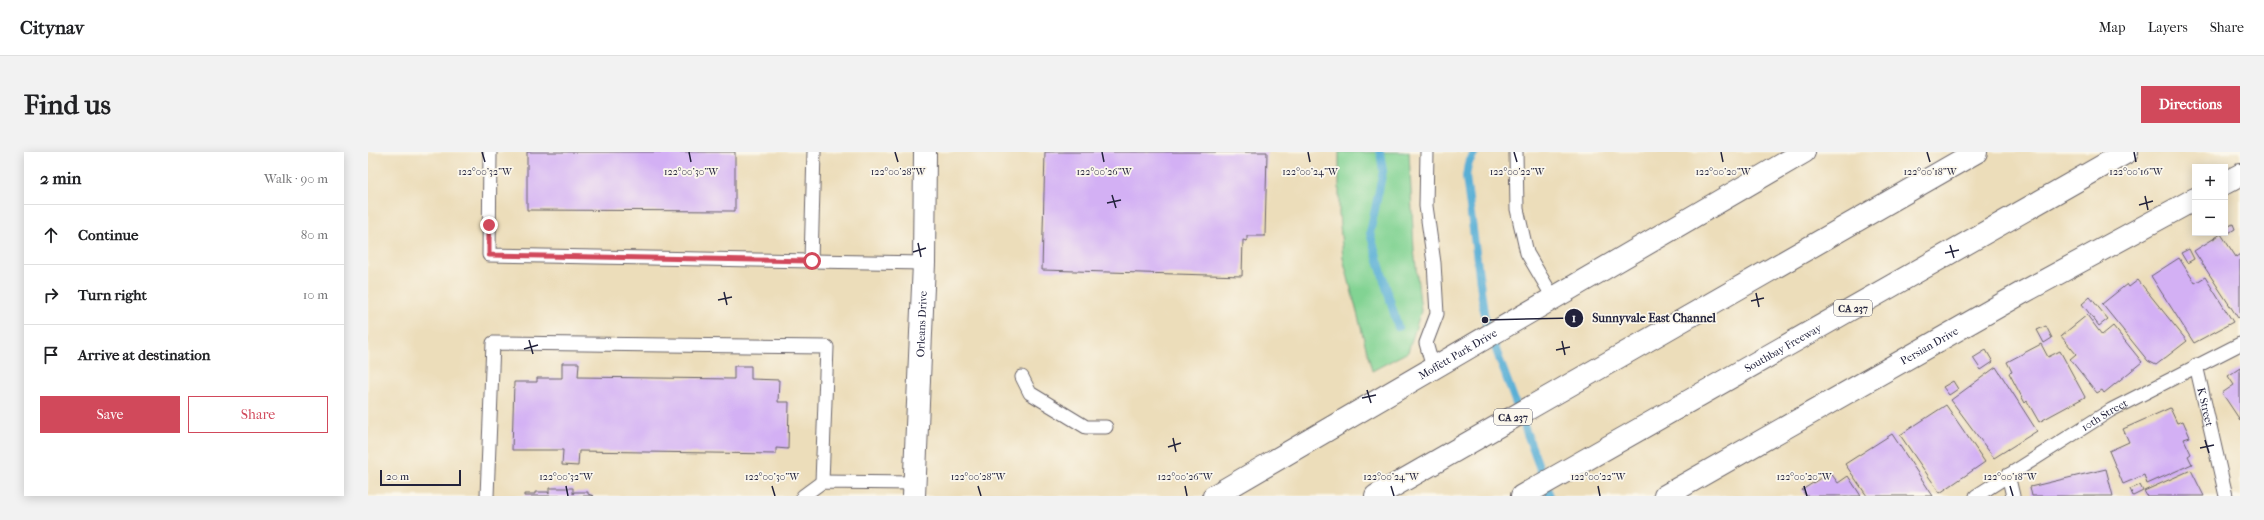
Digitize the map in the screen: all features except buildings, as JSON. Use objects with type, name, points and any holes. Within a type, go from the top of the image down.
[{"type":"main road","name":"Orleans Drive","points":[[915,490],[924,263],[925,152]]},
{"type":"main road","name":"Moffett Park Drive","points":[[1214,496],[1532,312],[1804,152]]},
{"type":"main road","name":"CA 237","points":[[1376,496],[1976,152]]},
{"type":"main road","name":"Southbay Freeway","points":[[1522,496],[2127,152]]},
{"type":"main road","points":[[2228,181],[2240,174]]},
{"type":"main road","name":"Persian Drive","points":[[1665,496],[2014,298],[2193,200]]},
{"type":"lane","points":[[490,152],[489,255],[924,263]]},
{"type":"lane","points":[[812,261],[814,152]]},
{"type":"lane","points":[[1427,152],[1426,206],[1434,263],[1436,314],[1426,343],[1439,365]]},
{"type":"lane","points":[[1516,152],[1517,209],[1527,253],[1554,299]]},
{"type":"lane","points":[[487,496],[493,343],[827,347],[822,482]]},
{"type":"lane","name":"10th Street","points":[[1976,496],[2111,410],[2196,365],[2240,344]]},
{"type":"lane","name":"K Street","points":[[2196,365],[2226,496]]},
{"type":"lane","points":[[1022,377],[1030,394],[1086,427],[1106,427]]},
{"type":"lane","points":[[2008,475],[2013,496]]},
{"type":"lane","points":[[803,496],[822,482],[915,490]]},
{"type":"green space","points":[[1339,152],[1409,152],[1414,249],[1421,311],[1408,352],[1372,371],[1343,258],[1339,214]]},
{"type":"waterway","points":[[1380,152],[1383,171],[1370,233],[1398,327]]},
{"type":"waterway","points":[[1475,152],[1468,164],[1466,177],[1485,320],[1550,496]]},
{"type":"place","name":"Sunnyvale East Channel","points":[[1485,320]]},
{"type":"route","points":[[489,225],[489,255],[812,261]]}]
